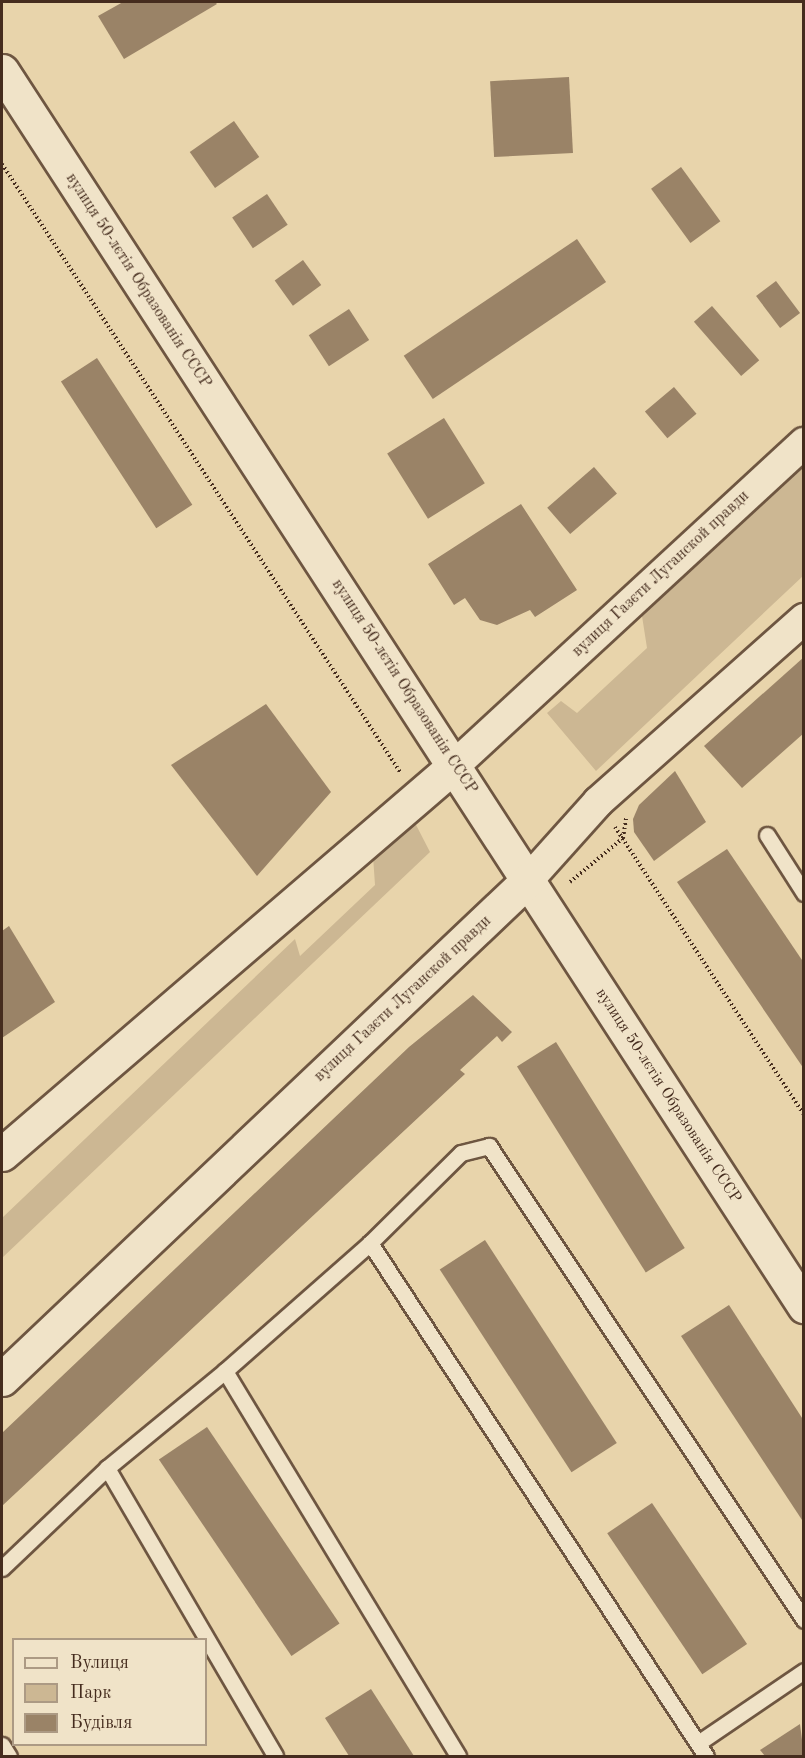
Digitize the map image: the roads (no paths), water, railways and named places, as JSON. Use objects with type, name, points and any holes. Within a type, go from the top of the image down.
[{"type":"street","name":"вулиця 50-лєтія Образованія СССР","points":[[2,71],[455,765],[804,1306]]},
{"type":"street","name":"вулиця Газєти Луганской правди","points":[[2,1154],[455,765],[804,442]]},
{"type":"street","name":"вулиця Газєти Луганской правди","points":[[2,1379],[529,879],[598,801],[804,619]]},
{"type":"lane","points":[[766,836],[804,893]]},
{"type":"lane","points":[[2,1568],[107,1468],[225,1371],[370,1243],[462,1153],[489,1146],[804,1620]]},
{"type":"lane","points":[[370,1243],[706,1756]]},
{"type":"lane","points":[[225,1371],[458,1756]]},
{"type":"lane","points":[[107,1468],[206,1638]]},
{"type":"lane","points":[[207,1639],[275,1756]]},
{"type":"lane","points":[[698,1743],[804,1671]]},
{"type":"lane","points":[[2,1745],[9,1756]]}]
